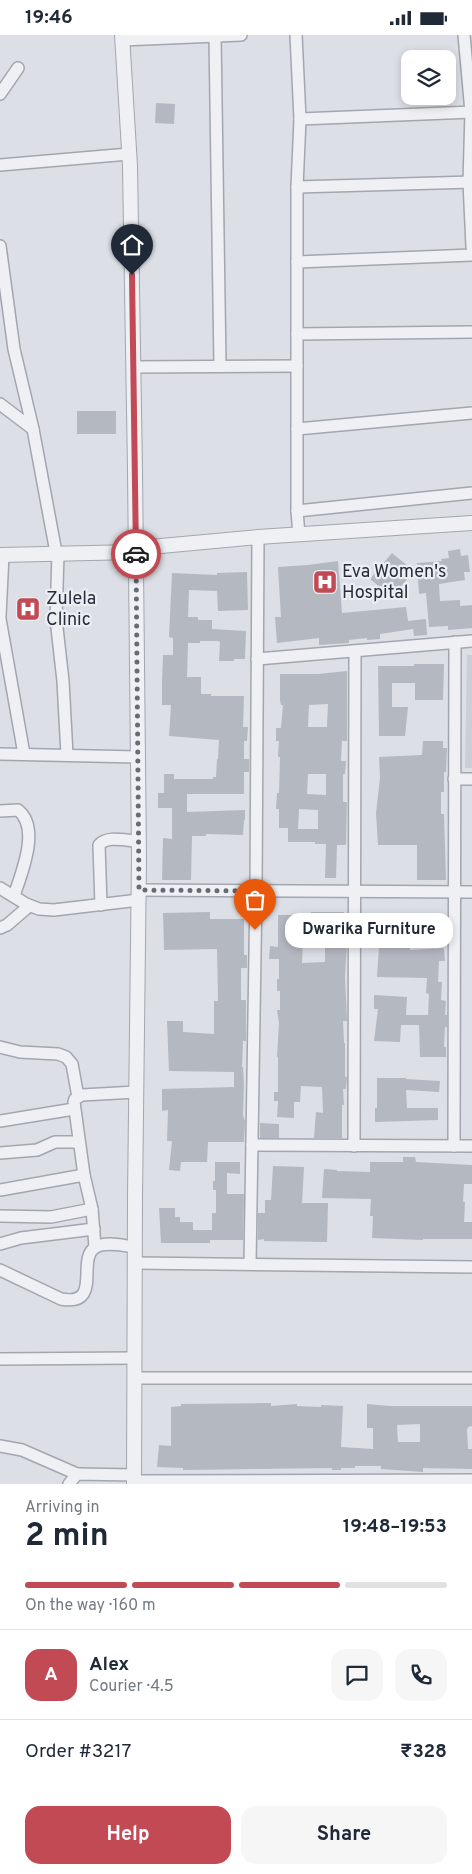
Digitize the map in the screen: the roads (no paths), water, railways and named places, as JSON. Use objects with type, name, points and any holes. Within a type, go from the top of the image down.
[{"type":"street","points":[[134,1480],[141,548],[134,367],[130,155],[122,37],[241,35]]},
{"type":"street","points":[[296,35],[300,119],[297,187],[297,511],[299,535]]},
{"type":"street","points":[[464,35],[472,112],[472,247]]},
{"type":"street","points":[[215,36],[220,366]]},
{"type":"street","points":[[0,94],[18,68]]},
{"type":"street","points":[[300,119],[472,112]]},
{"type":"street","points":[[0,165],[130,155]]},
{"type":"street","points":[[297,187],[471,182]]},
{"type":"street","points":[[0,246],[14,349],[33,429],[56,550],[56,619],[63,681],[67,755]]},
{"type":"street","points":[[297,262],[472,255]]},
{"type":"street","points":[[297,334],[472,332]]},
{"type":"street","points":[[134,367],[297,366]]},
{"type":"street","points":[[0,404],[33,429]]},
{"type":"street","points":[[297,429],[472,413]]},
{"type":"street","points":[[297,511],[472,493]]},
{"type":"street","points":[[24,754],[0,617],[1,553],[141,548],[258,537],[472,523]]},
{"type":"street","points":[[250,1265],[256,891],[258,537]]},
{"type":"street","points":[[257,659],[472,641]]},
{"type":"street","points":[[454,1146],[455,642]]},
{"type":"street","points":[[354,1145],[355,651]]},
{"type":"street","points":[[0,752],[138,757]]},
{"type":"street","points":[[454,779],[472,779]]},
{"type":"street","points":[[0,811],[18,810],[23,814],[26,822],[29,841],[23,869],[14,896]]},
{"type":"street","points":[[101,905],[99,845],[101,842],[108,840],[139,841]]},
{"type":"street","points":[[1,889],[29,906],[54,910],[101,905],[139,895],[256,891],[472,892]]},
{"type":"street","points":[[0,928],[7,925],[29,906]]},
{"type":"street","points":[[0,1047],[20,1053],[58,1054],[66,1057],[72,1063],[78,1097]]},
{"type":"street","points":[[95,1247],[92,1209],[84,1175],[74,1102],[78,1097],[136,1092]]},
{"type":"street","points":[[0,1121],[74,1109]]},
{"type":"street","points":[[0,1153],[37,1150],[55,1142],[79,1142]]},
{"type":"street","points":[[252,1145],[472,1146]]},
{"type":"street","points":[[0,1190],[84,1175]]},
{"type":"street","points":[[0,1215],[51,1217],[92,1209]]},
{"type":"street","points":[[0,1245],[21,1238],[94,1229]]},
{"type":"street","points":[[0,1270],[61,1299],[78,1299],[86,1290],[89,1256],[95,1247],[103,1244],[135,1247]]},
{"type":"street","points":[[135,1263],[472,1267]]},
{"type":"street","points":[[0,1359],[135,1358]]},
{"type":"street","points":[[134,1378],[472,1378]]},
{"type":"street","points":[[0,1446],[22,1450],[78,1474],[109,1479],[243,1482],[472,1480]]},
{"type":"street","points":[[69,1484],[78,1474]]},
{"type":"place","name":"Eva Women's Hospital","points":[[325,582]]},
{"type":"place","name":"Zulela Clinic","points":[[28,609]]},
{"type":"place","name":"Dwarika Furniture","points":[[255,930]]}]
